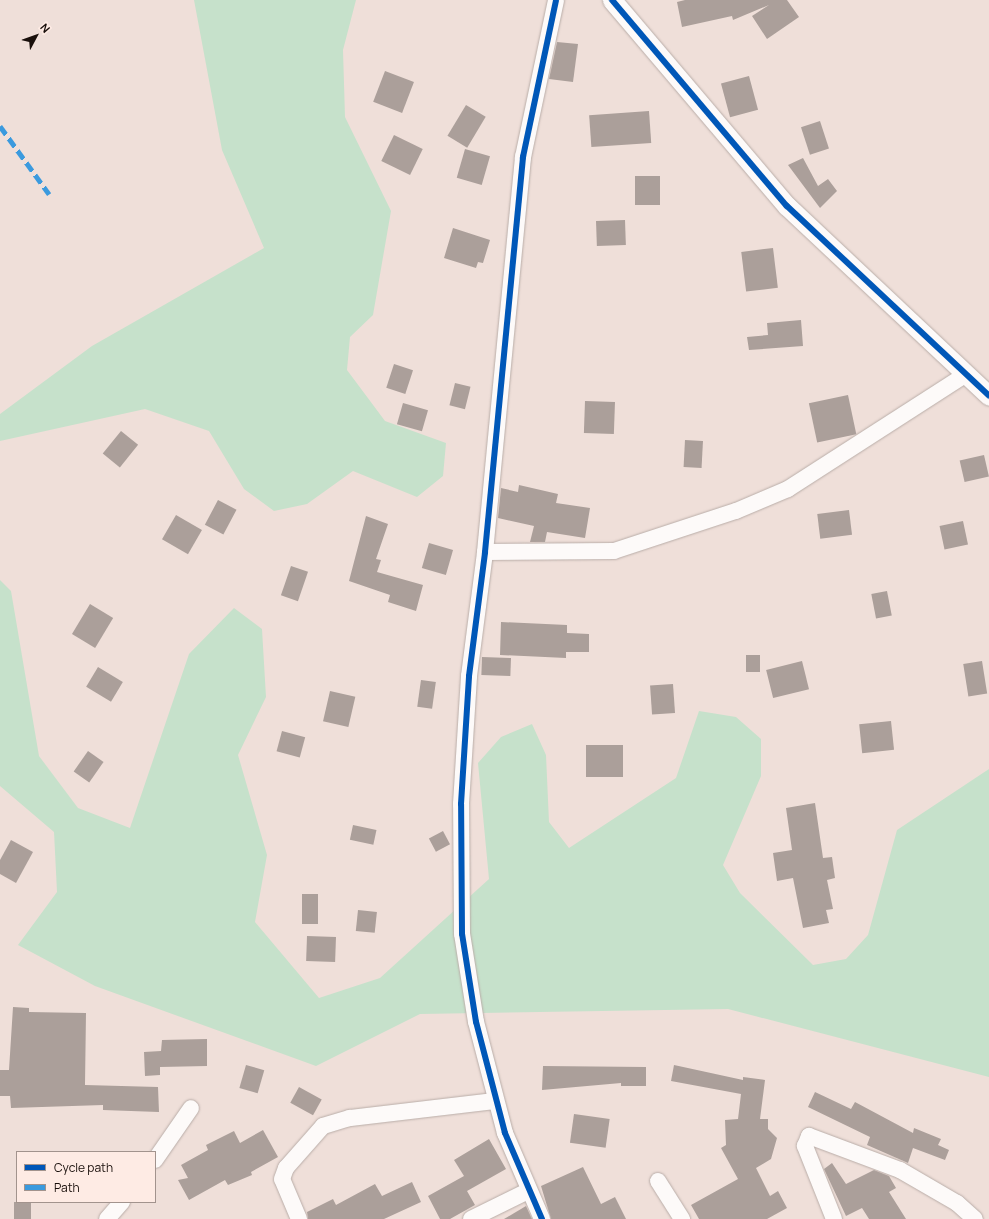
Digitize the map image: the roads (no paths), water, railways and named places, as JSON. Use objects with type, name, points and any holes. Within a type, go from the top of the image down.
[{"type":"street","points":[[542,1219],[528,1191],[495,1101],[468,980],[460,894],[463,741],[485,552],[523,157],[556,0]]},
{"type":"street","points":[[612,0],[787,206],[989,396]]},
{"type":"street","points":[[485,552],[614,551],[736,511],[788,489],[965,375]]},
{"type":"street","points":[[299,1219],[282,1179],[286,1168],[323,1126],[350,1118],[495,1101]]},
{"type":"street","points":[[156,1159],[191,1108]]},
{"type":"street","points":[[834,1219],[805,1146],[809,1136],[900,1170],[957,1204],[975,1219]]},
{"type":"street","points":[[658,1181],[682,1219]]},
{"type":"street","points":[[471,1219],[528,1191]]},
{"type":"street","points":[[108,1219],[121,1203]]}]
